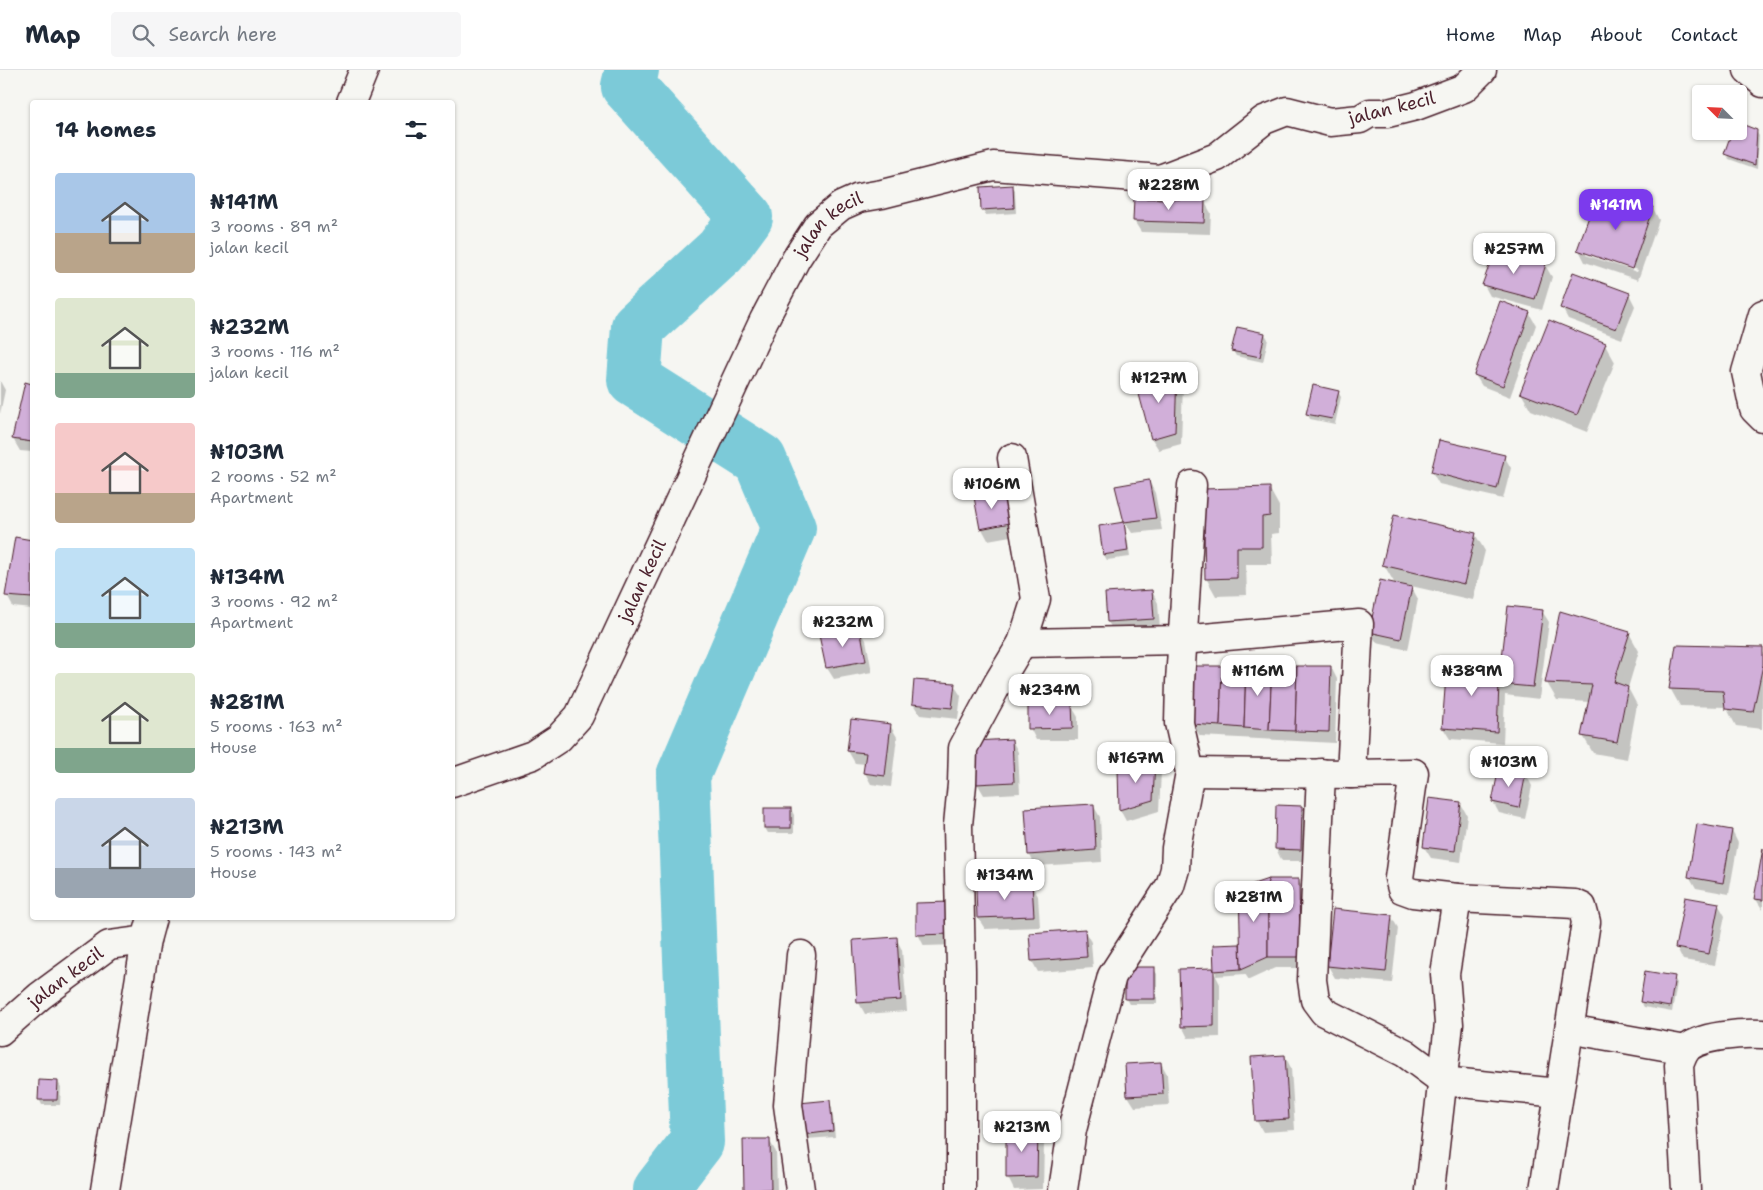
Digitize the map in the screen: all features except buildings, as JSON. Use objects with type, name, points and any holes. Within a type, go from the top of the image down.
[{"type":"street","points":[[353,100],[364,70]]},
{"type":"street","name":"jalan kecil","points":[[455,782],[533,756],[559,738],[579,716],[650,568],[764,320],[796,259],[818,225],[841,206],[859,198],[993,166],[1160,179],[1216,157],[1264,120],[1287,111],[1330,122],[1360,119],[1370,113],[1388,113],[1416,106],[1464,88],[1482,70]]},
{"type":"street","points":[[1748,70],[1763,83]]},
{"type":"street","points":[[1763,314],[1746,372],[1754,409],[1763,418]]},
{"type":"street","points":[[961,1190],[961,970],[958,825],[964,748],[998,682],[1022,643],[1036,598],[1012,458]]},
{"type":"street","points":[[1064,1190],[1072,1130],[1112,976],[1170,886],[1175,869],[1176,848],[1190,772],[1179,722],[1192,485]]},
{"type":"street","points":[[1022,643],[1182,640],[1359,624],[1351,774]]},
{"type":"street","points":[[1190,772],[1414,773],[1399,878],[1402,889],[1413,893],[1457,898],[1575,904],[1582,907],[1586,922],[1544,1190]]},
{"type":"street","points":[[1321,773],[1312,980],[1316,1000],[1324,1012],[1405,1053],[1443,1082],[1558,1093]]},
{"type":"street","points":[[1430,1190],[1449,1024],[1445,974],[1457,898]]},
{"type":"street","points":[[106,1190],[149,929]]},
{"type":"street","name":"jalan kecil","points":[[0,1031],[40,996],[109,945],[149,929]]},
{"type":"street","points":[[800,1190],[788,1105],[801,956]]},
{"type":"street","points":[[1569,1028],[1686,1050]]},
{"type":"street","points":[[1686,1190],[1679,1065],[1686,1050],[1698,1041],[1749,1033],[1763,1034]]},
{"type":"waterway","points":[[632,70],[628,86],[746,217],[721,251],[638,327],[634,380],[760,460],[789,528],[683,776],[697,1142],[660,1190]]}]
